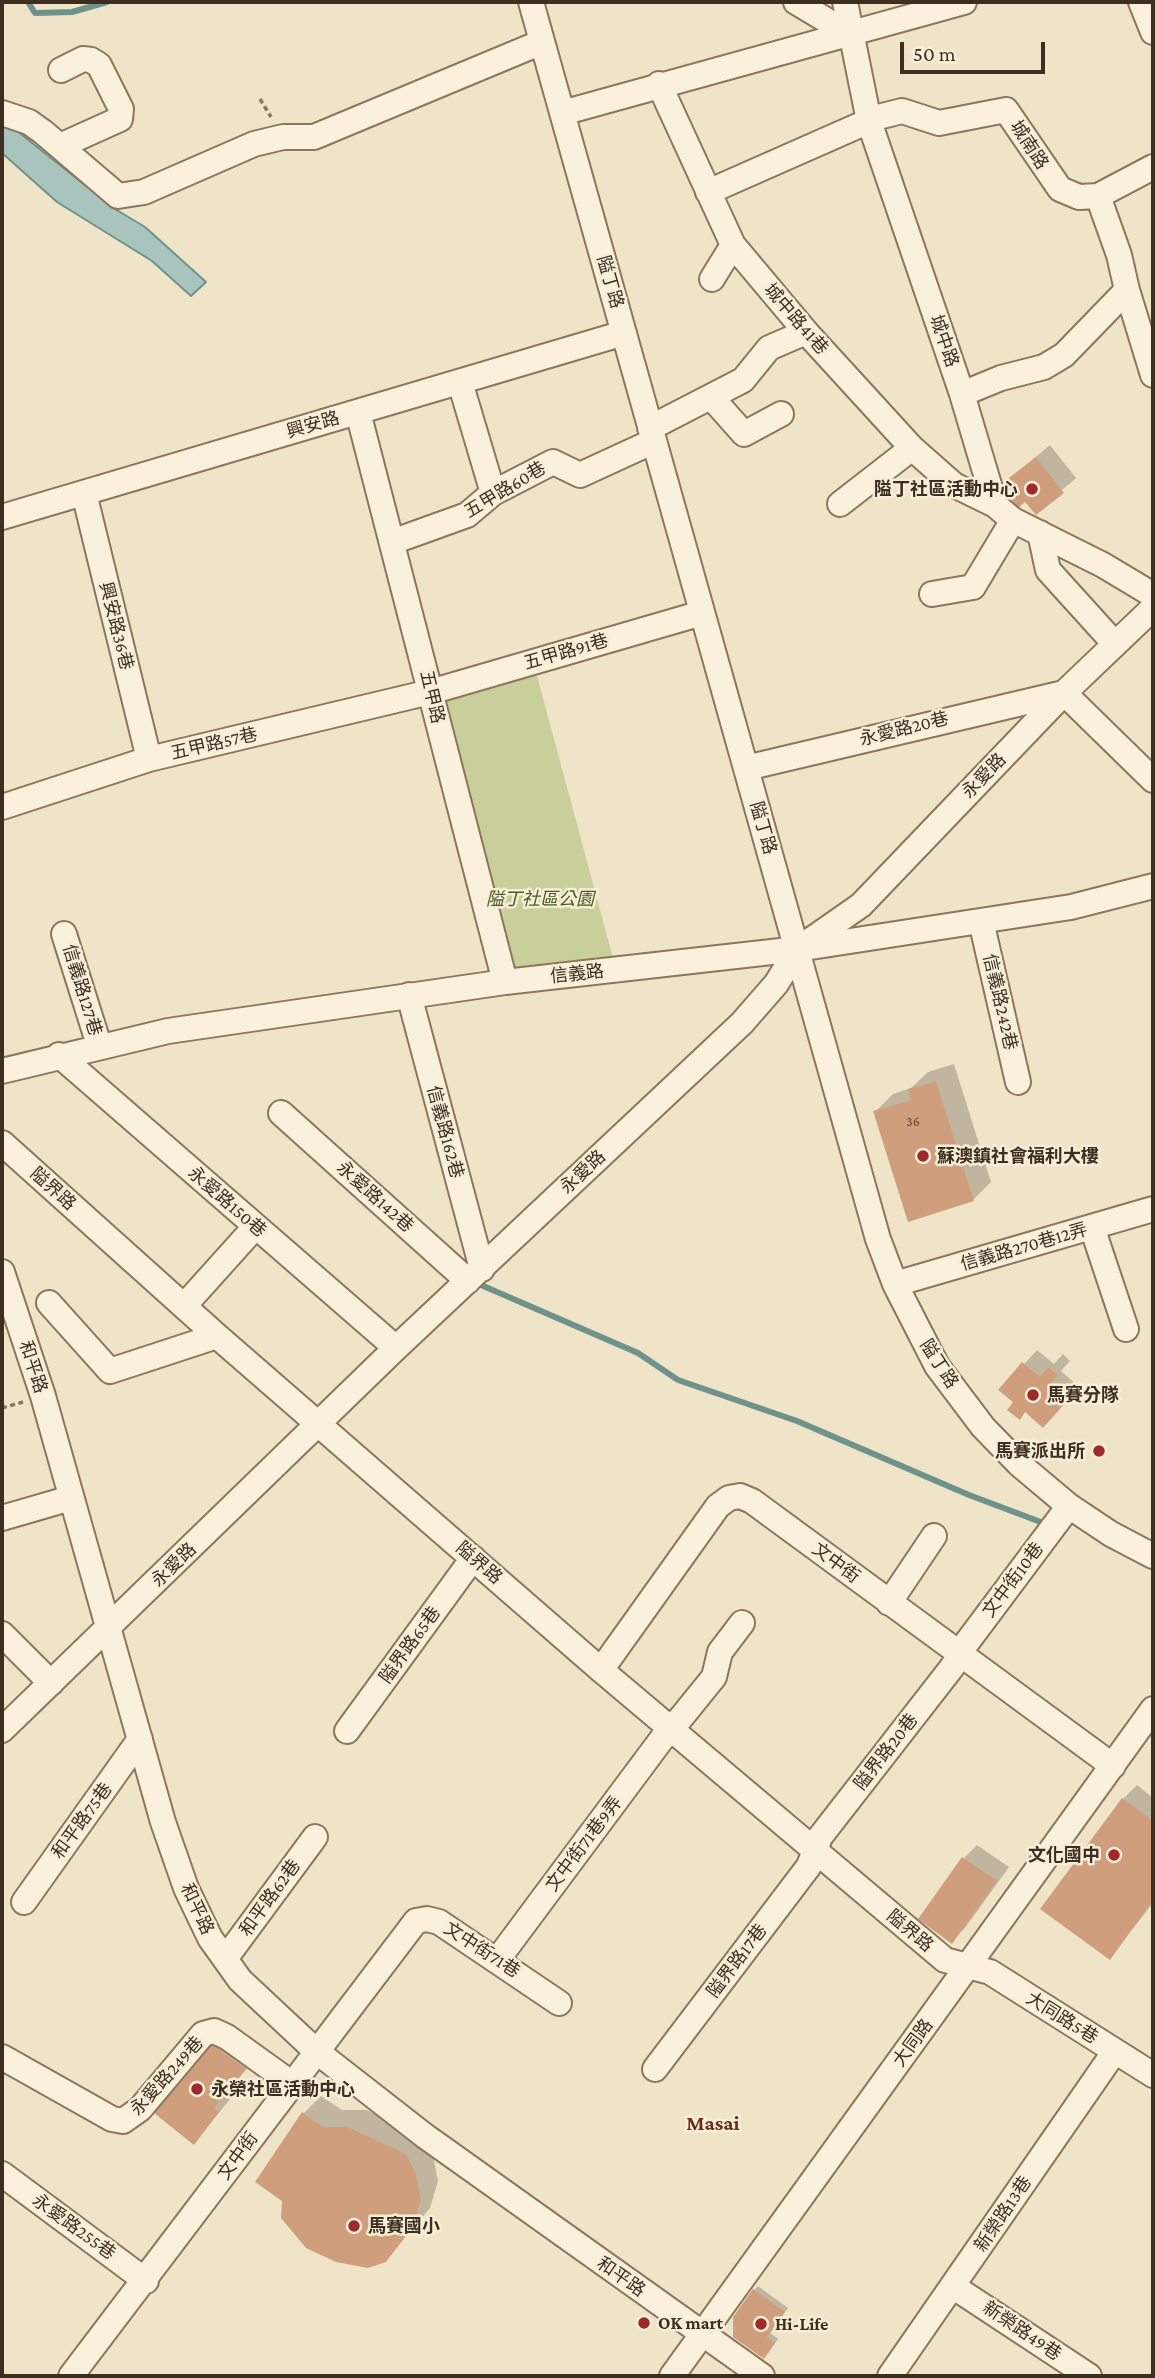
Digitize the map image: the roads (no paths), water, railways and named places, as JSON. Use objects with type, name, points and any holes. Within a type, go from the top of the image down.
[{"type":"street","name":"隘丁路","points":[[531,2],[878,1239],[895,1284],[937,1366],[983,1427],[1019,1464],[1069,1506],[1111,1534],[1153,1556]]},
{"type":"street","points":[[796,2],[851,35]]},
{"type":"street","name":"城中路","points":[[845,2],[869,121],[1004,512]]},
{"type":"street","points":[[562,113],[659,84],[851,35],[964,2]]},
{"type":"street","points":[[1141,2],[1153,32]]},
{"type":"street","points":[[2,113],[29,122],[118,197],[144,192],[254,144],[283,137],[314,136],[542,42]]},
{"type":"street","points":[[60,146],[120,119],[121,109],[99,65],[92,60],[83,60],[61,70]]},
{"type":"street","name":"城中路41巷","points":[[659,84],[733,245],[806,332],[912,448],[954,485],[1004,512]]},
{"type":"street","name":"城南路","points":[[708,192],[869,121],[902,111],[939,123],[1006,110],[1052,181],[1069,194],[1098,196]]},
{"type":"street","points":[[1153,167],[1098,196],[1114,240],[1153,375]]},
{"type":"street","points":[[712,279],[733,245]]},
{"type":"street","points":[[962,394],[1054,361],[1127,290]]},
{"type":"street","points":[[652,435],[743,380],[769,348],[806,332]]},
{"type":"street","name":"興安路","points":[[2,517],[624,333]]},
{"type":"street","points":[[460,382],[493,493]]},
{"type":"street","points":[[712,398],[744,434],[781,414]]},
{"type":"street","name":"五甲路","points":[[358,412],[505,982]]},
{"type":"street","name":"五甲路60巷","points":[[392,542],[467,515],[493,493],[553,461],[580,475],[652,435]]},
{"type":"street","points":[[840,504],[912,448]]},
{"type":"street","name":"興安路36巷","points":[[84,493],[149,759]]},
{"type":"street","points":[[932,594],[972,586],[1004,512],[1153,595]]},
{"type":"street","points":[[1040,533],[1048,570],[1115,644]]},
{"type":"street","name":"永愛路","points":[[2,1730],[396,1348],[742,1023],[776,984],[798,949],[861,905],[1063,693],[1153,608]]},
{"type":"street","name":"五甲路91巷","points":[[430,692],[702,613]]},
{"type":"street","name":"五甲路57巷","points":[[2,807],[149,759],[430,692]]},
{"type":"street","points":[[1063,693],[1153,780]]},
{"type":"street","name":"永愛路20巷","points":[[746,768],[1063,693]]},
{"type":"street","name":"信義路","points":[[2,1071],[99,1045],[168,1031],[505,982],[798,949],[1071,907],[1153,886]]},
{"type":"street","name":"信義路242巷","points":[[982,921],[1018,1082]]},
{"type":"street","name":"信義路127巷","points":[[64,934],[99,1045]]},
{"type":"street","name":"信義路162巷","points":[[409,995],[475,1275]]},
{"type":"street","name":"永愛路150巷","points":[[59,1055],[396,1348]]},
{"type":"street","name":"永愛路142巷","points":[[282,1113],[475,1275]]},
{"type":"street","name":"隘界路","points":[[2,1143],[217,1336],[601,1670],[945,1960],[968,1967]]},
{"type":"street","name":"信義路270巷12弄","points":[[895,1284],[1153,1209]]},
{"type":"street","points":[[184,1306],[255,1227]]},
{"type":"street","points":[[1092,1227],[1126,1329]]},
{"type":"street","name":"和平路","points":[[2,1272],[43,1396],[163,1822],[186,1888],[209,1938],[277,2018],[316,2052],[425,2136],[762,2376]]},
{"type":"street","points":[[49,1303],[110,1371],[217,1336]]},
{"type":"street","name":"文中街","points":[[601,1670],[718,1506],[729,1498],[740,1496],[752,1501],[1113,1766]]},
{"type":"street","points":[[2,1518],[71,1498]]},
{"type":"street","name":"文中街10巷","points":[[960,1655],[1069,1506]]},
{"type":"street","points":[[889,1602],[934,1536]]},
{"type":"street","name":"隘界路65巷","points":[[348,1731],[473,1558]]},
{"type":"street","name":"文中街71巷9弄","points":[[498,1959],[670,1728],[714,1676],[720,1652],[742,1623]]},
{"type":"street","points":[[2,1634],[51,1683]]},
{"type":"street","name":"隘界路20巷","points":[[814,1851],[820,1837],[960,1655]]},
{"type":"street","name":"大同路","points":[[672,2376],[1153,1709]]},
{"type":"street","name":"和平路75巷","points":[[24,1902],[140,1740]]},
{"type":"street","name":"和平路62巷","points":[[225,1959],[315,1837]]},
{"type":"street","name":"隘界路17巷","points":[[655,2069],[809,1866],[814,1851]]},
{"type":"street","name":"文中街71巷","points":[[403,1934],[416,1922],[427,1919],[439,1922],[498,1959],[559,2003]]},
{"type":"street","name":"文中街","points":[[71,2376],[146,2281],[403,1934]]},
{"type":"street","name":"大同路5巷","points":[[968,1967],[989,1972],[1153,2076]]},
{"type":"street","name":"永愛路249巷","points":[[2,2057],[112,2119],[122,2121],[140,2109],[203,2034],[214,2031],[227,2037],[291,2083]]},
{"type":"street","name":"新榮路13巷","points":[[890,2376],[1115,2051]]},
{"type":"street","name":"永愛路255巷","points":[[2,2174],[146,2281]]},
{"type":"street","name":"新榮路49巷","points":[[954,2287],[1089,2376]]},
{"type":"water","points":[[2,119],[115,209],[145,227],[206,282],[191,296],[152,261],[57,202],[2,153]]},
{"type":"waterway","points":[[28,2],[35,13],[72,12],[107,2]]},
{"type":"waterway","points":[[481,1285],[638,1353],[678,1380],[797,1421],[969,1495],[1046,1524]]},
{"type":"place","name":"隘丁社區活動中心","points":[[1032,489]]},
{"type":"place","name":"蘇澳鎮社會福利大樓","points":[[923,1156]]},
{"type":"place","name":"馬賽分隊","points":[[1033,1395]]},
{"type":"place","name":"馬賽派出所","points":[[1099,1451]]},
{"type":"place","name":"文化國中","points":[[1114,1855]]},
{"type":"place","name":"永榮社區活動中心","points":[[197,2089]]},
{"type":"place","name":"馬賽國小","points":[[354,2226]]},
{"type":"place","name":"OK mart","points":[[644,2323]]},
{"type":"place","name":"Hi-Life","points":[[761,2324]]},
{"type":"district","name":"Masai","points":[[713,2124]]},
{"type":"park label","name":"隘丁社區公園","points":[[540,899]]}]
